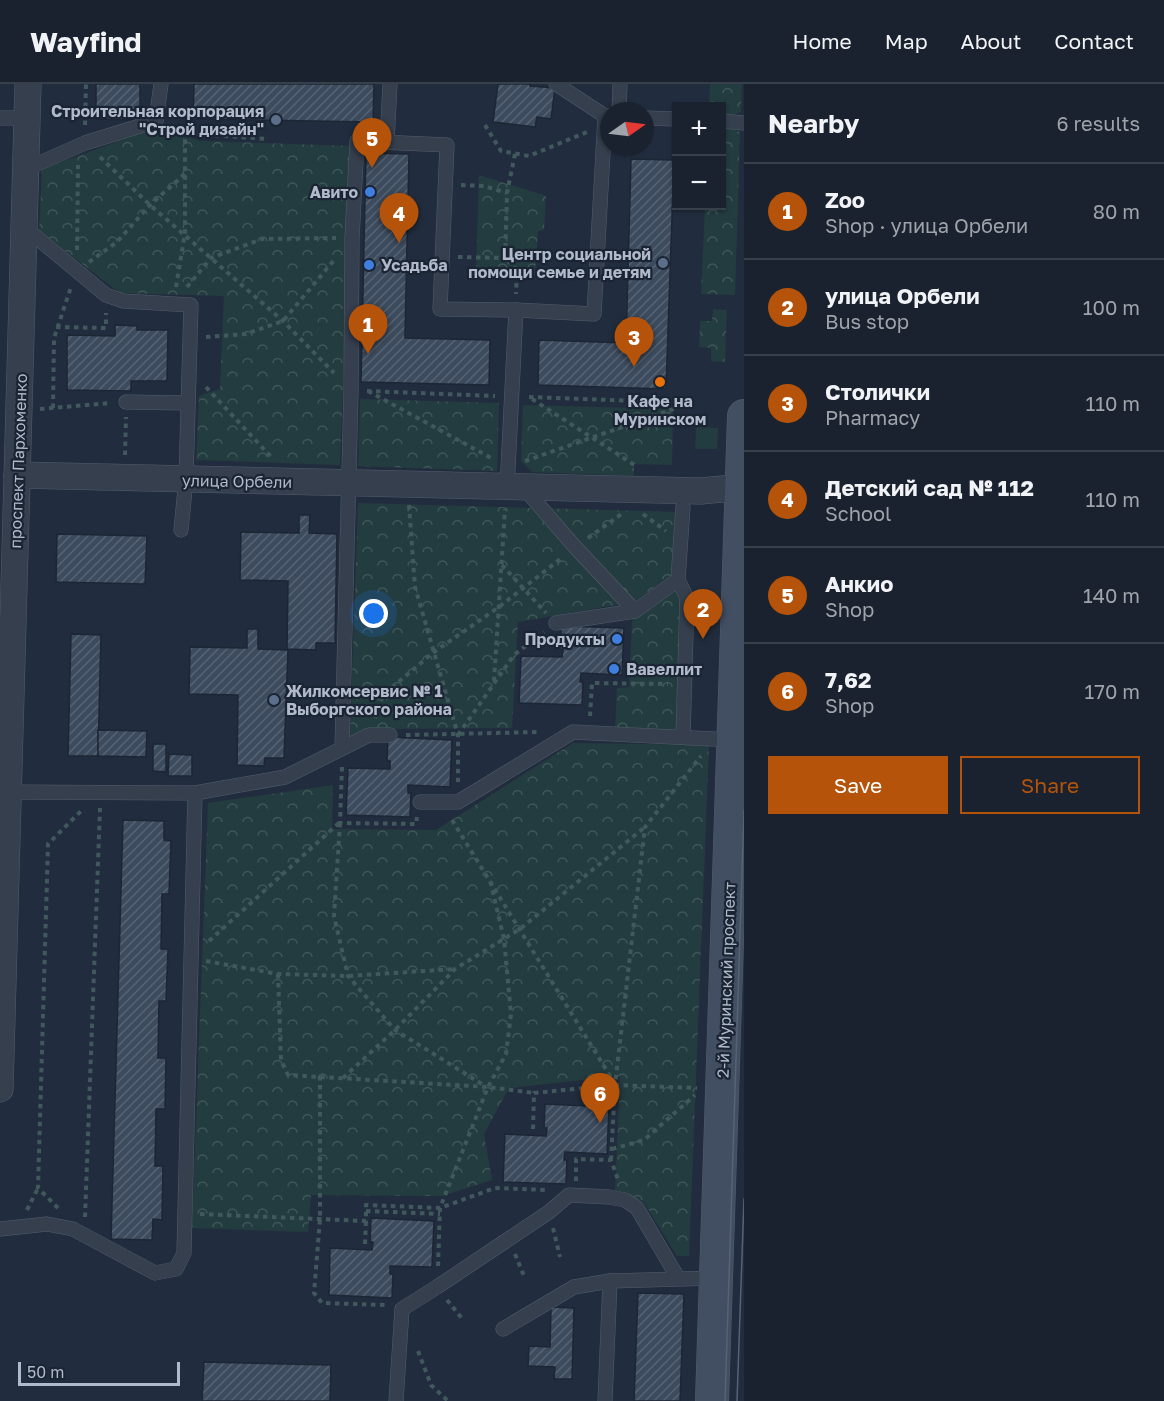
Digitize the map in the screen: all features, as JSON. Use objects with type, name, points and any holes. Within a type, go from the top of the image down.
[{"type":"main road","name":"2-й Муринский проспект","points":[[712,1401],[724,739],[743,487],[744,416]]},
{"type":"street","name":"проспект Пархоменко","points":[[0,1089],[12,461],[24,228],[28,84]]},
{"type":"street","name":"улица Орбели","points":[[12,461],[124,478],[348,483],[513,481],[701,491],[743,487]]},
{"type":"lane","points":[[26,170],[82,144],[156,121],[161,84]]},
{"type":"lane","points":[[387,142],[390,84]]},
{"type":"lane","points":[[556,84],[600,115]]},
{"type":"lane","points":[[619,102],[620,84]]},
{"type":"lane","points":[[0,118],[27,118]]},
{"type":"lane","points":[[654,118],[672,119]]},
{"type":"lane","points":[[726,122],[744,123]]},
{"type":"lane","points":[[342,748],[351,391],[352,238],[357,141],[447,145],[440,309],[594,314],[604,156]]},
{"type":"lane","points":[[24,228],[106,295],[123,301],[191,305],[186,479],[181,530]]},
{"type":"lane","points":[[516,310],[513,481],[635,611]]},
{"type":"lane","points":[[126,402],[188,403]]},
{"type":"lane","points":[[683,507],[678,580],[687,598],[683,737]]},
{"type":"lane","points":[[556,623],[635,611],[678,580]]},
{"type":"lane","points":[[420,802],[458,802],[573,732],[724,739]]},
{"type":"lane","points":[[4,792],[195,793],[285,777],[369,735],[390,735]]},
{"type":"lane","points":[[0,1229],[46,1224],[73,1229],[155,1273],[176,1269],[184,1252],[195,793]]},
{"type":"lane","points":[[396,1401],[402,1309],[572,1195],[625,1200],[637,1208],[678,1278]]},
{"type":"lane","points":[[503,1329],[574,1287],[610,1281],[716,1278]]},
{"type":"lane","points":[[604,1401],[610,1281]]},
{"type":"path","points":[[53,408],[54,338],[76,271],[86,84]]},
{"type":"path","points":[[486,124],[501,151],[529,156],[600,122]]},
{"type":"path","points":[[173,304],[185,233],[187,172],[185,133],[267,139]]},
{"type":"path","points":[[82,144],[283,321],[351,391]]},
{"type":"path","points":[[505,258],[507,193],[515,154]]},
{"type":"path","points":[[76,271],[117,242],[150,205],[187,172]]},
{"type":"path","points":[[446,184],[484,186],[507,193]]},
{"type":"path","points":[[173,304],[211,258],[262,239],[352,238]]},
{"type":"path","points":[[190,338],[246,334],[283,321],[352,238]]},
{"type":"path","points":[[443,257],[505,258],[517,270],[516,310]]},
{"type":"path","points":[[56,327],[106,328],[106,295]]},
{"type":"path","points":[[189,369],[294,482]]},
{"type":"path","points":[[367,391],[513,481]]},
{"type":"path","points":[[529,397],[644,471]]},
{"type":"path","points":[[31,410],[126,402],[124,478]]},
{"type":"path","points":[[513,481],[591,437],[689,403]]},
{"type":"path","points":[[494,684],[502,565],[513,481]]},
{"type":"path","points":[[409,499],[415,587],[458,735],[458,802]]},
{"type":"path","points":[[369,735],[383,695],[434,652],[499,607],[623,512]]},
{"type":"path","points":[[640,512],[681,542]]},
{"type":"path","points":[[458,735],[514,655],[556,623],[502,565]]},
{"type":"path","points":[[589,732],[592,683],[685,684]]},
{"type":"path","points":[[390,735],[573,732]]},
{"type":"path","points":[[343,1078],[395,1030],[455,969],[520,929],[645,827],[724,739]]},
{"type":"path","points":[[342,748],[334,916],[348,976],[395,1030],[488,1087]]},
{"type":"path","points":[[85,1235],[100,792]]},
{"type":"path","points":[[85,1235],[38,1188],[48,844],[100,792]]},
{"type":"path","points":[[191,958],[340,823],[416,824],[420,802]]},
{"type":"path","points":[[442,802],[615,1085]]},
{"type":"path","points":[[625,1200],[611,1160],[615,1085],[645,827]]},
{"type":"path","points":[[464,1321],[437,1287],[440,1208],[488,1087],[506,1054],[511,1014],[504,939],[490,880]]},
{"type":"path","points":[[191,958],[278,974],[348,976],[455,969]]},
{"type":"path","points":[[278,974],[281,1060],[288,1075],[488,1087],[534,1093],[615,1085],[703,1088],[644,1140],[612,1149]]},
{"type":"path","points":[[320,1077],[320,1219],[314,1293],[322,1303],[386,1305],[402,1309],[431,1385],[448,1401]]},
{"type":"path","points":[[533,1129],[534,1093]]},
{"type":"path","points":[[365,1244],[366,1205],[440,1208],[495,1188],[562,1191],[572,1195],[576,1159],[611,1160]]},
{"type":"path","points":[[366,1211],[440,1214]]},
{"type":"path","points":[[549,1212],[560,1257]]},
{"type":"path","points":[[185,1214],[366,1221]]},
{"type":"path","points":[[509,1239],[524,1275]]},
{"type":"green space","points":[[710,84],[742,84],[741,112],[726,116],[726,102],[709,102]]},
{"type":"green space","points":[[155,128],[201,141],[352,146],[340,465],[196,460],[199,396],[220,389],[224,296],[120,293],[39,231],[42,169]]},
{"type":"green space","points":[[726,128],[730,128],[740,132],[735,295],[701,294],[705,210],[726,210]]},
{"type":"green space","points":[[479,175],[546,196],[544,230],[538,231],[535,276],[476,276]]},
{"type":"green space","points":[[713,309],[727,310],[725,362],[711,361],[711,348],[699,347],[700,321],[712,321]]},
{"type":"green space","points":[[360,399],[499,403],[497,471],[358,466]]},
{"type":"green space","points":[[523,405],[673,409],[672,465],[634,464],[634,476],[532,472],[521,461]]},
{"type":"green space","points":[[696,427],[718,428],[717,449],[695,449]]},
{"type":"green space","points":[[358,503],[676,512],[672,576],[633,602],[518,622],[512,728],[381,729],[350,738]]},
{"type":"green space","points":[[676,590],[682,603],[676,732],[615,729],[617,688],[629,687],[632,620]]},
{"type":"green space","points":[[573,743],[709,745],[689,1256],[677,1256],[643,1201],[615,1193],[620,1076],[509,1088],[484,1134],[492,1180],[442,1196],[311,1195],[308,1232],[192,1228],[208,803],[333,785],[332,829],[436,830]]},
{"type":"building","points":[[96,84],[140,84],[140,120],[96,119]]},
{"type":"building","points":[[194,84],[374,84],[373,122],[193,119]]},
{"type":"building","points":[[498,84],[530,84],[530,86],[555,88],[551,119],[537,117],[535,127],[493,122]]},
{"type":"building","points":[[366,153],[409,154],[405,338],[490,340],[489,385],[361,382]]},
{"type":"building","points":[[631,159],[672,160],[666,389],[538,385],[539,340],[626,343]]},
{"type":"building","points":[[115,325],[137,326],[137,330],[168,330],[167,381],[131,381],[131,391],[67,390],[67,335],[115,336]]},
{"type":"building","points":[[299,515],[310,515],[309,533],[337,534],[335,643],[316,643],[316,650],[287,649],[288,581],[240,580],[241,532],[299,533]]},
{"type":"building","points":[[57,534],[147,536],[145,584],[56,582]]},
{"type":"building","points":[[561,626],[624,628],[622,675],[581,673],[582,705],[519,703],[521,656],[562,657]]},
{"type":"building","points":[[247,629],[258,629],[258,649],[288,650],[284,758],[265,758],[264,766],[237,765],[238,695],[189,694],[190,647],[247,648]]},
{"type":"building","points":[[71,634],[101,635],[98,756],[68,756]]},
{"type":"building","points":[[98,730],[147,731],[146,757],[98,756]]},
{"type":"building","points":[[388,737],[452,740],[450,787],[408,785],[408,793],[411,793],[410,817],[346,815],[348,768],[390,769],[390,761],[387,761]]},
{"type":"building","points":[[153,744],[166,744],[166,772],[153,771]]},
{"type":"building","points":[[169,754],[192,755],[192,776],[168,776]]},
{"type":"building","points":[[123,820],[164,821],[164,840],[171,841],[169,894],[162,894],[161,949],[168,949],[166,1001],[159,1001],[158,1058],[166,1058],[165,1109],[156,1109],[155,1166],[163,1166],[162,1220],[153,1219],[152,1240],[111,1239]]},
{"type":"building","points":[[545,1104],[609,1107],[607,1154],[565,1152],[566,1184],[503,1182],[505,1134],[546,1136]]},
{"type":"building","points":[[371,1218],[434,1221],[432,1267],[390,1266],[390,1274],[393,1274],[392,1298],[329,1295],[330,1248],[372,1250]]},
{"type":"building","points":[[638,1293],[684,1294],[680,1401],[634,1401]]},
{"type":"building","points":[[551,1307],[574,1308],[572,1379],[554,1379],[555,1367],[528,1366],[529,1346],[550,1347]]},
{"type":"building","points":[[204,1362],[331,1365],[330,1401],[202,1401]]},
{"type":"tram line","points":[[725,1401],[744,810]]},
{"type":"tram line","points":[[737,1401],[744,1199]]},
{"type":"place","name":"Строительная корпорация \"Строй дизайн\"","points":[[276,120]]},
{"type":"place","name":"Анкио","points":[[372,168]]},
{"type":"place","name":"Авито","points":[[370,192]]},
{"type":"place","name":"Детский сад № 112","points":[[399,243]]},
{"type":"place","name":"Центр социальной помощи семье и детям","points":[[663,263]]},
{"type":"place","name":"Усадьба","points":[[369,265]]},
{"type":"place","name":"Zoo","points":[[368,354]]},
{"type":"place","name":"Столички","points":[[634,367]]},
{"type":"place","name":"Кафе на Муринском","points":[[660,382]]},
{"type":"place","name":"Продукты","points":[[617,639]]},
{"type":"place","name":"улица Орбели","points":[[703,639]]},
{"type":"place","name":"Вавеллит","points":[[614,669]]},
{"type":"place","name":"Жилкомсервис № 1 Выборгского района","points":[[274,700]]},
{"type":"place","name":"7,62","points":[[600,1123]]}]
